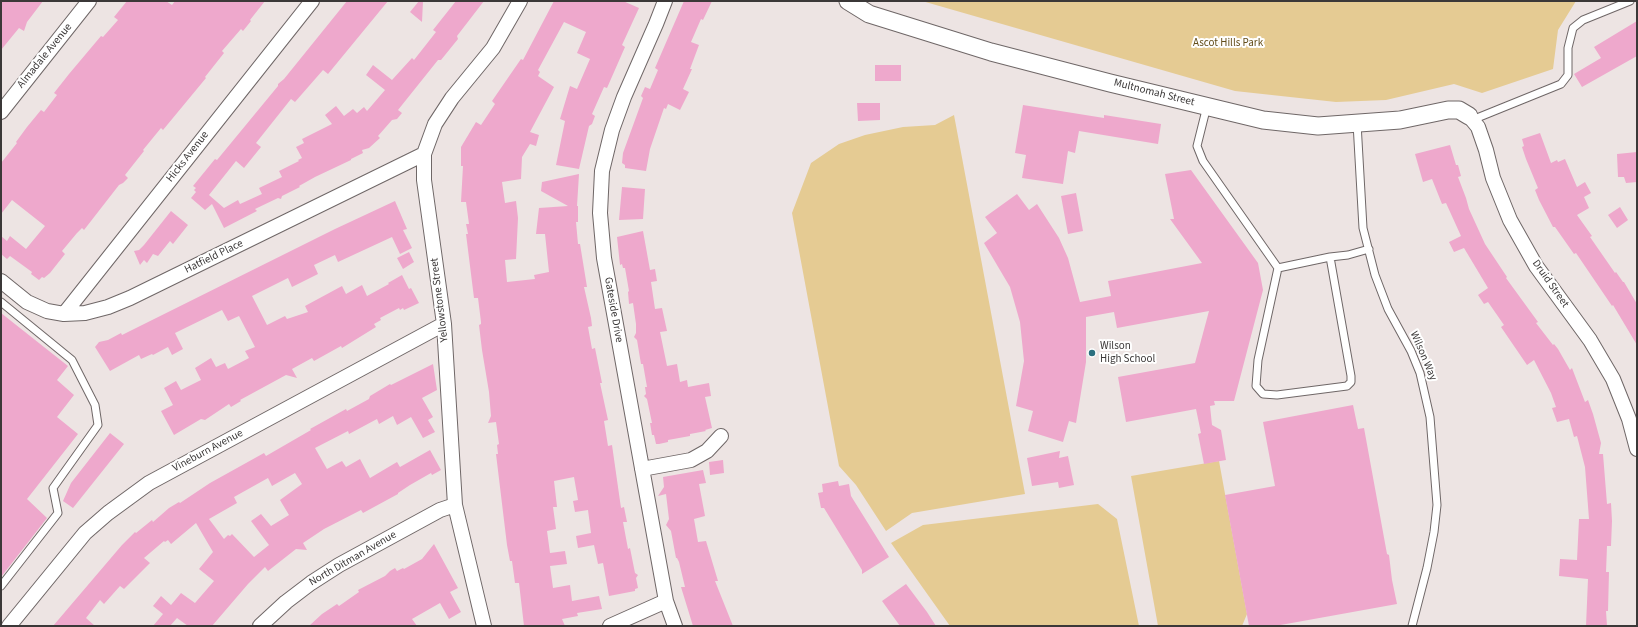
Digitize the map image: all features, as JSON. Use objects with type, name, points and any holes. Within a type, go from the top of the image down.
[{"type":"street","name":"Almadale Avenue","points":[[1,112],[89,1]]},
{"type":"street","name":"Hicks Avenue","points":[[64,314],[312,1]]},
{"type":"street","name":"Yellowstone Street","points":[[484,626],[455,505],[444,324],[424,180],[424,154],[435,124],[452,98],[493,48],[520,1]]},
{"type":"street","name":"Gateside Drive","points":[[664,1],[656,24],[624,97],[612,130],[602,171],[600,213],[604,258],[642,469],[666,601],[675,626]]},
{"type":"street","name":"Multnomah Street","points":[[848,1],[869,14],[926,33],[1021,60],[1263,120],[1318,126],[1400,120],[1448,110],[1459,110],[1470,118]]},
{"type":"street","name":"Druid Street","points":[[1470,118],[1478,127],[1493,178],[1510,220],[1536,266],[1590,340],[1613,379],[1629,419],[1637,449]]},
{"type":"street","name":"Hatfield Place","points":[[1,281],[27,302],[47,311],[64,314],[85,313],[108,307],[130,298],[424,154]]},
{"type":"street","name":"Vineburn Avenue","points":[[9,626],[85,533],[108,513],[149,483],[444,324]]},
{"type":"street","points":[[642,469],[691,460],[707,451],[722,436]]},
{"type":"street","name":"North Ditman Avenue","points":[[260,626],[305,588],[339,565],[440,510],[455,505]]},
{"type":"street","points":[[610,626],[666,601]]},
{"type":"lane","points":[[1470,118],[1561,84],[1568,75],[1568,48],[1573,28],[1584,20],[1630,1]]},
{"type":"lane","points":[[1207,106],[1197,146],[1202,161],[1278,268],[1258,360],[1256,386],[1263,394],[1277,395],[1348,386],[1350,382],[1351,376],[1330,257]]},
{"type":"lane","name":"Wilson Way","points":[[1357,123],[1363,228],[1375,275],[1388,309],[1411,351],[1420,373],[1430,417],[1437,505],[1434,532],[1412,626]]},
{"type":"lane","points":[[1278,268],[1369,249]]},
{"type":"lane","points":[[1,302],[72,360],[95,405],[98,426],[53,488],[58,513],[1,586]]},
{"type":"green space","name":"Ascot Hills Park","points":[[922,1],[1576,1],[1558,30],[1553,69],[1482,93],[1454,84],[1386,100],[1336,102],[1235,91]]},
{"type":"green space","points":[[954,115],[1025,494],[912,513],[886,531],[856,485],[839,466],[792,213],[811,163],[839,144],[865,135],[903,127],[935,125]]},
{"type":"green space","points":[[1219,461],[1247,614],[1242,626],[1158,626],[1131,476]]},
{"type":"green space","points":[[1098,504],[1117,519],[1139,626],[950,626],[891,543],[923,525]]},
{"type":"building","points":[[1,1],[43,1],[27,22],[24,31],[19,28],[1,50]]},
{"type":"building","points":[[127,1],[166,1],[172,5],[175,1],[265,1],[243,31],[241,29],[222,51],[224,53],[205,77],[206,78],[163,130],[161,128],[143,150],[144,151],[125,175],[128,178],[119,185],[84,230],[82,228],[62,251],[65,254],[50,273],[39,280],[31,274],[32,272],[10,256],[7,259],[1,254],[1,236],[7,241],[10,236],[26,249],[45,226],[12,200],[1,214],[1,163],[41,110],[44,112],[57,95],[54,93],[69,74],[101,36],[103,37],[118,20],[114,17]]},
{"type":"building","points":[[347,1],[388,1],[328,74],[323,70],[295,102],[291,99],[256,143],[261,147],[244,168],[236,161],[209,195],[224,208],[238,200],[240,204],[262,194],[259,188],[282,177],[279,171],[302,158],[296,147],[304,143],[302,139],[332,124],[325,115],[336,106],[344,116],[353,109],[357,113],[364,107],[367,111],[385,90],[366,75],[373,65],[392,80],[412,58],[414,60],[436,32],[433,30],[456,1],[484,1],[457,36],[458,39],[441,60],[438,60],[398,110],[402,113],[397,119],[392,120],[378,136],[380,138],[369,148],[362,150],[363,153],[351,160],[299,186],[300,187],[282,196],[281,199],[278,198],[255,209],[257,211],[224,228],[212,204],[205,210],[191,198],[196,192],[194,190],[196,188],[193,186],[215,159],[217,160]]},
{"type":"building","points":[[419,1],[423,1],[422,22],[410,12]]},
{"type":"building","points":[[554,1],[623,1],[639,8],[622,45],[625,47],[607,88],[604,87],[592,114],[595,116],[592,124],[589,126],[579,169],[556,165],[565,121],[560,119],[570,86],[577,89],[590,59],[577,53],[586,32],[564,22],[538,70],[540,72],[538,76],[554,87],[530,132],[539,135],[536,146],[530,144],[522,157],[521,179],[502,182],[505,203],[516,201],[518,218],[516,259],[505,260],[507,282],[535,279],[534,275],[549,272],[545,234],[536,234],[539,208],[568,206],[541,191],[542,182],[579,174],[577,206],[578,222],[576,222],[578,244],[580,244],[587,287],[584,287],[592,326],[588,327],[592,349],[595,348],[602,383],[600,383],[608,420],[604,421],[608,446],[612,445],[621,508],[624,507],[627,522],[623,522],[628,549],[630,548],[635,573],[638,575],[636,578],[638,588],[635,589],[635,591],[609,596],[603,563],[598,564],[594,545],[578,548],[576,536],[591,533],[588,510],[575,512],[573,501],[578,500],[574,477],[554,481],[557,507],[553,507],[556,529],[547,531],[550,553],[565,551],[567,564],[550,566],[553,588],[570,585],[572,601],[599,596],[602,609],[577,613],[578,616],[562,619],[565,626],[524,626],[519,583],[515,583],[512,561],[510,561],[507,545],[496,454],[498,454],[497,445],[499,444],[496,422],[488,423],[491,416],[479,325],[481,322],[478,298],[474,298],[466,234],[468,234],[466,224],[469,224],[466,202],[461,202],[463,166],[461,166],[461,147],[476,122],[481,125],[495,104],[492,101],[521,59],[523,60]]},
{"type":"building","points":[[684,1],[712,1],[703,20],[701,19],[691,42],[699,45],[690,69],[692,69],[683,89],[689,92],[680,110],[668,104],[666,109],[664,108],[650,149],[646,171],[625,168],[625,165],[622,163],[623,153],[643,98],[641,96],[645,87],[650,89],[658,70],[655,68]]},
{"type":"building","points":[[1637,21],[1637,56],[1582,87],[1574,74],[1601,58],[1594,47]]},
{"type":"building","points":[[875,65],[901,65],[901,81],[875,81]]},
{"type":"building","points":[[857,103],[880,103],[880,120],[858,121]]},
{"type":"building","points":[[1023,105],[1104,118],[1104,115],[1161,124],[1158,144],[1079,131],[1075,153],[1068,151],[1063,184],[1022,178],[1026,155],[1015,153]]},
{"type":"building","points":[[1540,133],[1551,163],[1557,160],[1558,162],[1565,159],[1577,187],[1585,182],[1591,193],[1584,197],[1589,208],[1577,215],[1615,273],[1616,272],[1624,282],[1637,304],[1637,345],[1613,305],[1612,306],[1576,253],[1574,254],[1555,227],[1553,227],[1539,200],[1535,190],[1538,188],[1522,147],[1524,146],[1522,139]]},
{"type":"building","points":[[1450,145],[1456,165],[1458,165],[1461,176],[1458,177],[1469,209],[1485,244],[1507,277],[1506,278],[1538,322],[1536,323],[1553,345],[1554,344],[1558,349],[1570,370],[1572,368],[1585,402],[1588,400],[1593,414],[1601,443],[1599,454],[1603,454],[1607,504],[1611,503],[1611,546],[1607,546],[1606,572],[1609,572],[1608,611],[1606,611],[1607,626],[1586,626],[1588,579],[1559,576],[1560,559],[1577,560],[1579,519],[1589,519],[1585,467],[1577,436],[1574,437],[1569,419],[1557,422],[1552,408],[1556,407],[1551,393],[1534,360],[1527,365],[1501,327],[1504,325],[1488,302],[1484,304],[1478,295],[1488,288],[1464,248],[1454,252],[1449,242],[1461,236],[1446,203],[1442,204],[1432,179],[1423,182],[1415,154]]},
{"type":"building","points":[[1637,152],[1637,182],[1626,183],[1624,177],[1618,177],[1617,154]]},
{"type":"building","points":[[1191,170],[1258,263],[1263,290],[1234,401],[1214,401],[1215,405],[1210,406],[1212,425],[1221,430],[1226,460],[1204,464],[1198,434],[1201,433],[1196,409],[1126,422],[1118,377],[1195,363],[1209,311],[1117,328],[1114,312],[1086,317],[1086,362],[1076,423],[1069,421],[1063,442],[1028,431],[1033,411],[1016,406],[1024,361],[1020,322],[1010,287],[984,243],[997,233],[985,217],[1017,194],[1029,210],[1037,204],[1059,238],[1068,258],[1080,302],[1111,296],[1108,281],[1202,263],[1170,219],[1174,219],[1165,174]]},
{"type":"building","points":[[622,187],[645,189],[643,219],[619,220]]},
{"type":"building","points":[[1076,193],[1083,231],[1068,234],[1061,196]]},
{"type":"building","points":[[395,201],[407,229],[403,230],[412,248],[400,254],[392,237],[338,262],[335,255],[314,265],[318,274],[292,287],[288,278],[252,296],[267,325],[285,316],[287,319],[308,312],[305,306],[342,286],[346,294],[362,285],[367,296],[402,275],[409,289],[411,288],[419,303],[404,310],[403,308],[400,310],[399,308],[380,318],[381,320],[374,324],[376,327],[342,348],[341,346],[314,361],[312,358],[292,369],[297,378],[286,375],[240,400],[241,401],[231,407],[229,404],[205,420],[201,419],[174,435],[161,411],[173,405],[164,388],[176,381],[181,390],[201,380],[195,368],[211,358],[216,367],[225,363],[228,369],[249,358],[245,351],[255,347],[239,316],[228,321],[222,310],[175,333],[183,349],[172,355],[168,347],[153,355],[152,354],[141,359],[139,355],[110,371],[95,347],[99,342],[108,340],[121,333],[122,335],[335,229]]},
{"type":"building","points":[[1620,207],[1628,220],[1617,228],[1608,215]]},
{"type":"building","points":[[171,211],[188,225],[173,244],[170,241],[158,256],[153,254],[147,263],[144,260],[140,265],[134,251],[139,250],[144,245]]},
{"type":"building","points":[[643,231],[650,270],[655,269],[657,281],[651,282],[655,309],[662,308],[667,331],[660,332],[667,366],[677,364],[680,382],[687,380],[688,387],[709,383],[711,396],[705,397],[712,428],[705,430],[706,431],[690,434],[690,436],[668,440],[668,442],[659,444],[656,444],[654,435],[652,435],[650,423],[652,423],[647,399],[644,396],[646,394],[645,387],[647,387],[637,340],[634,337],[636,333],[636,324],[633,303],[629,304],[629,291],[625,268],[623,268],[622,264],[620,265],[617,237]]},
{"type":"building","points":[[409,252],[414,262],[403,269],[397,258]]},
{"type":"building","points":[[1,313],[68,366],[57,380],[74,395],[57,417],[78,434],[27,499],[47,518],[1,577]]},
{"type":"building","points":[[433,364],[437,390],[422,398],[433,417],[428,420],[435,432],[423,438],[411,417],[397,425],[393,416],[379,424],[377,419],[349,434],[348,431],[315,448],[327,469],[342,461],[346,467],[360,459],[370,478],[397,462],[400,467],[430,450],[441,470],[432,475],[431,473],[398,494],[363,513],[361,510],[324,529],[303,543],[307,550],[296,549],[268,571],[265,567],[248,584],[212,626],[188,626],[177,618],[170,626],[153,626],[163,614],[153,606],[161,596],[171,605],[181,593],[195,603],[214,581],[199,569],[213,552],[196,523],[171,544],[168,540],[165,542],[164,541],[144,558],[150,563],[124,589],[120,586],[104,604],[100,600],[86,618],[95,626],[53,626],[122,545],[135,532],[136,533],[152,520],[153,522],[169,508],[179,502],[180,503],[210,483],[264,453],[266,456],[311,430],[310,429],[346,409],[347,411],[369,399],[370,396],[390,384],[391,385]],"holes":[[[295,473],[302,484],[280,500],[289,515],[271,526],[261,514],[251,521],[269,545],[254,557],[232,534],[230,536],[228,535],[224,539],[209,519],[237,503],[234,497],[268,478],[272,486]]]},
{"type":"building","points":[[1353,405],[1358,429],[1364,428],[1397,604],[1275,626],[1249,626],[1225,495],[1275,486],[1263,422]]},
{"type":"building","points":[[110,433],[124,444],[73,508],[63,501],[71,483]]},
{"type":"building","points":[[1060,451],[1059,458],[1068,456],[1074,485],[1059,488],[1058,482],[1032,486],[1027,458]]},
{"type":"building","points":[[723,460],[724,473],[710,475],[709,462]]},
{"type":"building","points":[[703,470],[706,483],[699,484],[705,516],[694,519],[698,542],[706,541],[718,581],[715,581],[733,626],[693,626],[681,587],[685,587],[679,562],[676,558],[671,531],[666,525],[669,519],[666,494],[658,496],[664,487],[663,477]]},
{"type":"building","points":[[838,481],[839,486],[849,484],[851,496],[889,557],[862,574],[862,570],[824,508],[821,508],[818,493],[823,492],[822,484]]},
{"type":"building","points":[[434,544],[458,588],[450,592],[461,612],[449,619],[440,603],[412,619],[417,626],[309,626],[322,614],[337,604],[339,606],[359,592],[358,590],[385,576],[395,568],[397,571],[403,568],[404,569],[422,559]]},
{"type":"building","points":[[906,584],[936,626],[900,626],[882,601]]},
{"type":"place","name":"Wilson High School","points":[[1092,353]]}]
